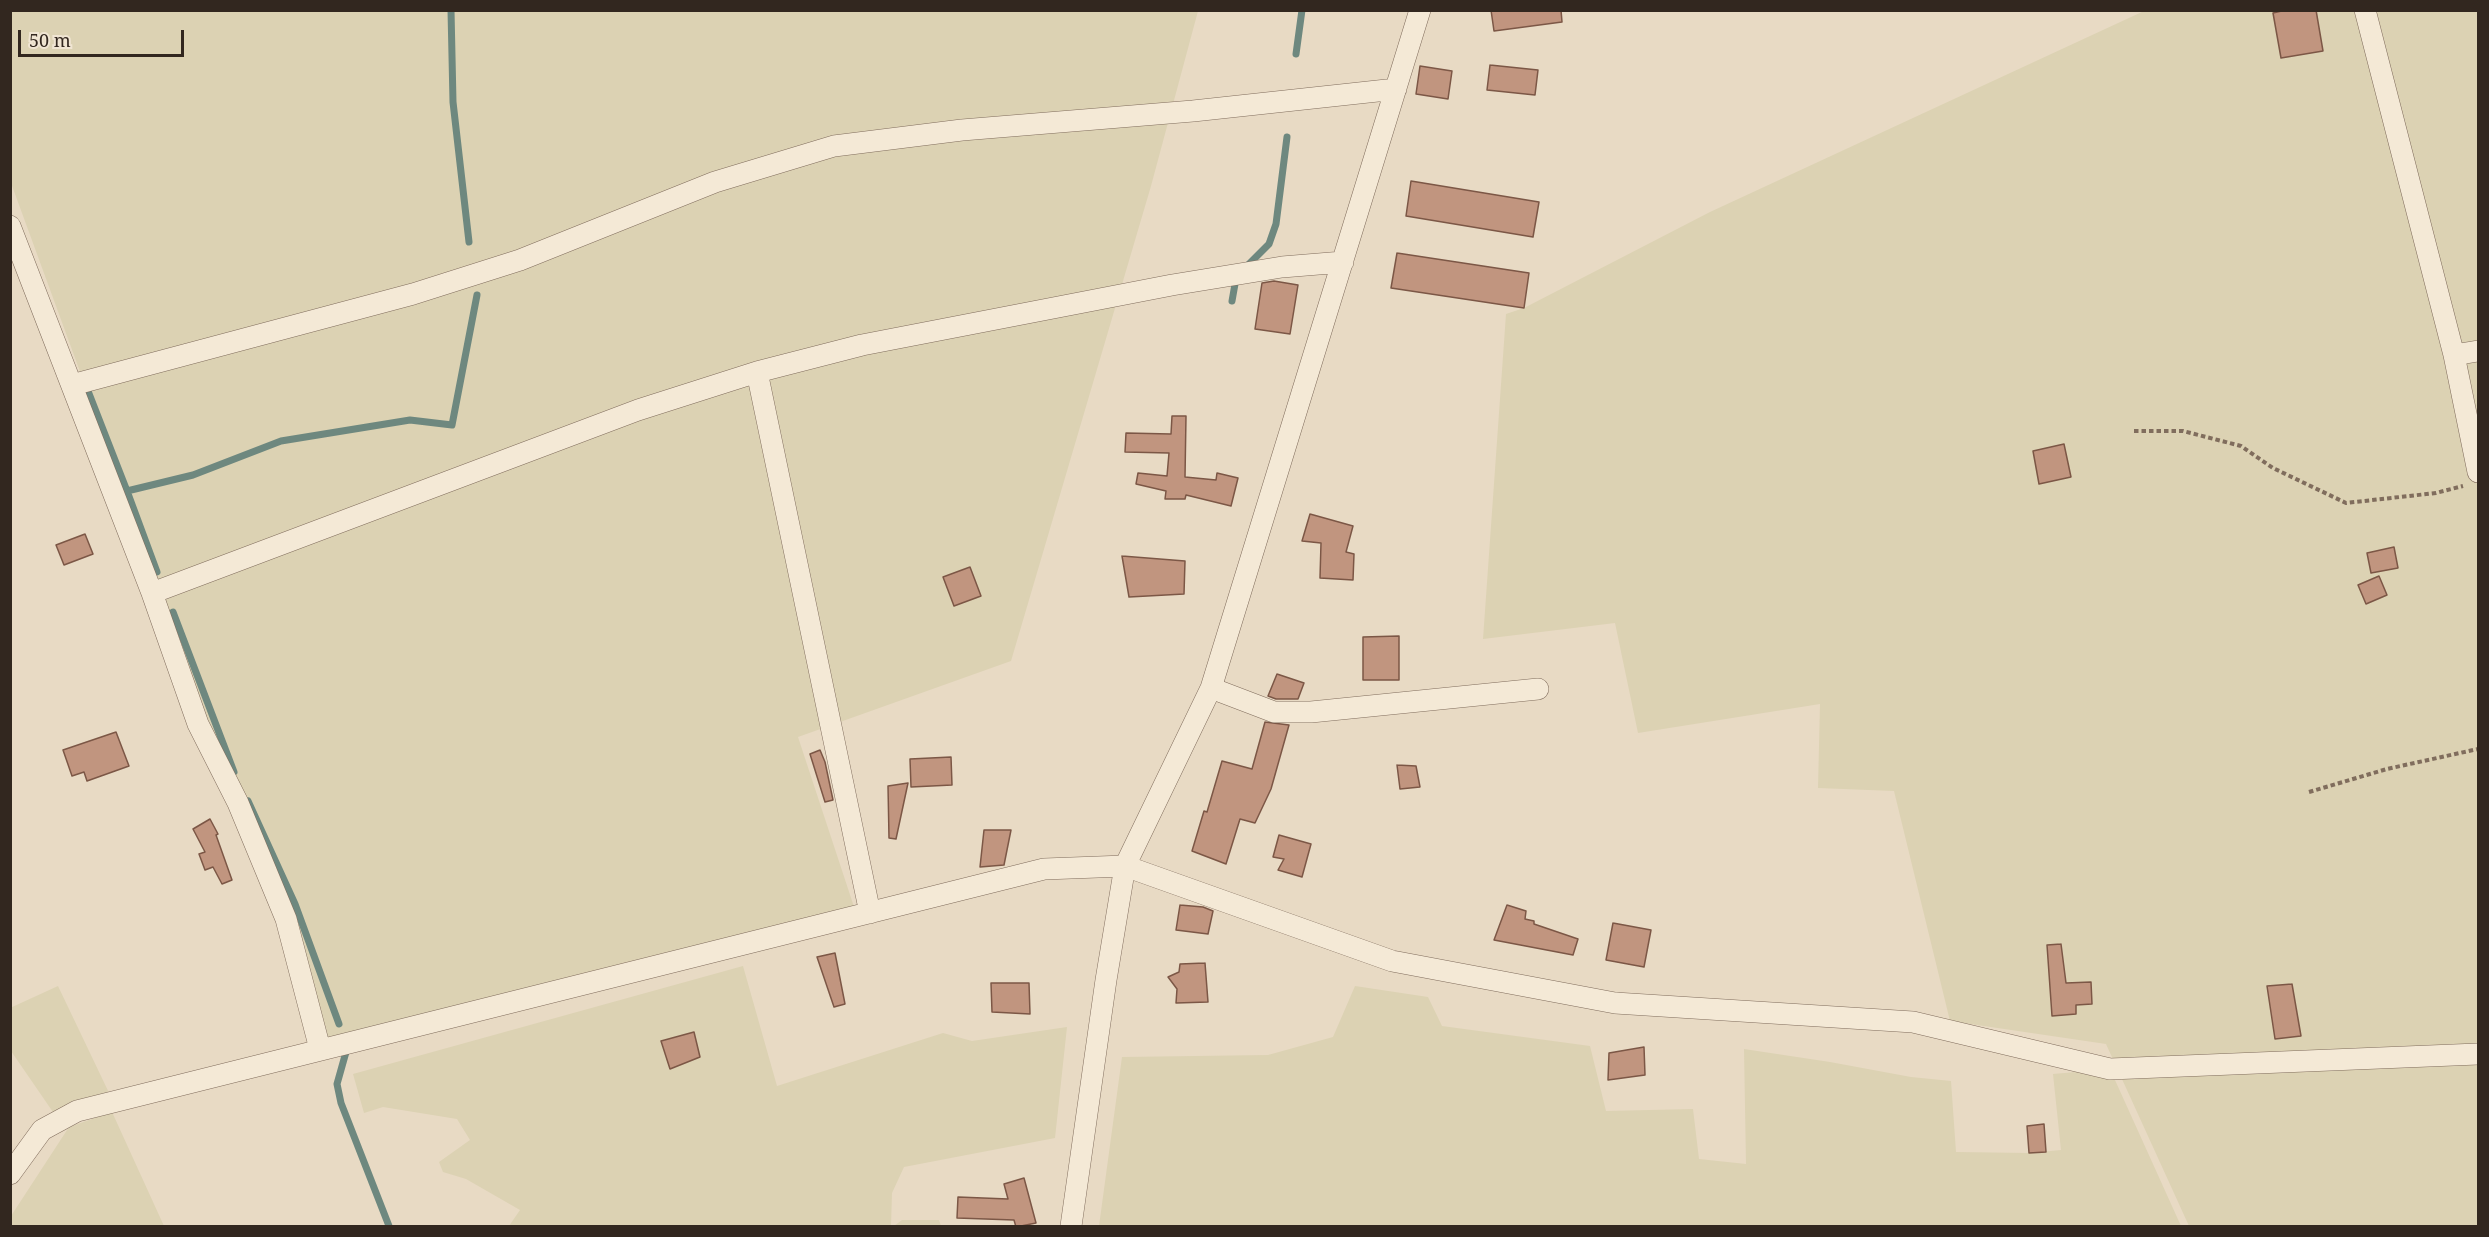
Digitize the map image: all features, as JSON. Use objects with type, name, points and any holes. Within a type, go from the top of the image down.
[{"type":"street","points":[[1071,1227],[1106,980],[1125,866],[1211,688],[1420,10]]},
{"type":"street","points":[[2365,10],[2454,355],[2473,478]]},
{"type":"street","points":[[72,385],[413,294],[520,260],[715,182],[834,146],[962,130],[1193,111],[1396,89]]},
{"type":"street","points":[[10,226],[20,276],[72,385],[152,593],[198,724],[238,803],[286,919],[320,1049]]},
{"type":"street","points":[[152,593],[638,410],[757,372],[862,345],[1172,285],[1282,267],[1343,262]]},
{"type":"street","points":[[2454,355],[2478,351]]},
{"type":"street","points":[[757,372],[870,913]]},
{"type":"street","points":[[1211,688],[1274,712],[1311,712],[1538,689]]},
{"type":"street","points":[[10,1174],[42,1130],[77,1111],[1044,869],[1125,866],[1392,961],[1615,1003],[1913,1022],[2110,1069],[2478,1054]]},
{"type":"path","points":[[2134,431],[2183,431],[2241,446],[2273,468],[2346,503],[2436,494],[2473,478]]},
{"type":"path","points":[[2309,792],[2386,769],[2478,749]]},
{"type":"shaded area","points":[[11,11],[1198,11],[1151,186],[1011,661],[798,737],[857,916],[325,1041],[11,183]]},
{"type":"shaded area","points":[[2144,11],[2478,11],[2478,1226],[2189,1226],[2106,1044],[1950,1021],[1894,791],[1818,788],[1820,704],[1638,733],[1615,623],[1483,639],[1506,314],[1524,308],[1710,212]]},
{"type":"shaded area","points":[[743,966],[777,1086],[943,1033],[972,1041],[1067,1027],[1055,1138],[904,1167],[892,1193],[891,1226],[509,1226],[520,1210],[466,1179],[443,1172],[439,1162],[470,1140],[457,1119],[383,1107],[364,1113],[353,1074]]},
{"type":"shaded area","points":[[58,986],[111,1097],[55,1115],[11,1051],[10,1008]]},
{"type":"shaded area","points":[[1355,986],[1428,997],[1442,1026],[1590,1046],[1606,1111],[1693,1109],[1699,1159],[1746,1164],[1744,1049],[1911,1077],[1951,1081],[1956,1152],[2029,1153],[2061,1150],[2053,1074],[2110,1069],[2181,1226],[1099,1226],[1122,1057],[1268,1055],[1333,1037]]},
{"type":"shaded area","points":[[112,1112],[164,1226],[11,1226],[11,1216],[69,1127]]},
{"type":"shaded area","points":[[902,1220],[939,1220],[941,1226],[894,1226]]},
{"type":"building","points":[[1491,10],[1561,10],[1562,22],[1494,31]]},
{"type":"building","points":[[2286,10],[2316,10],[2323,51],[2281,58],[2273,13]]},
{"type":"building","points":[[1490,65],[1538,70],[1535,95],[1487,90]]},
{"type":"building","points":[[1420,66],[1452,71],[1448,99],[1416,94]]},
{"type":"building","points":[[1411,181],[1539,202],[1533,237],[1406,216]]},
{"type":"building","points":[[1397,253],[1529,273],[1524,308],[1391,288]]},
{"type":"building","points":[[1274,281],[1298,285],[1290,334],[1255,329],[1262,283]]},
{"type":"building","points":[[1172,416],[1186,416],[1185,477],[1216,480],[1217,473],[1238,478],[1231,506],[1186,495],[1185,499],[1165,499],[1166,491],[1136,484],[1138,473],[1167,476],[1169,453],[1125,452],[1126,433],[1171,434]]},
{"type":"building","points":[[2064,444],[2071,477],[2039,484],[2033,451]]},
{"type":"building","points":[[1310,514],[1353,526],[1346,552],[1354,554],[1353,580],[1320,578],[1321,543],[1302,541]]},
{"type":"building","points":[[85,534],[93,554],[64,565],[56,545]]},
{"type":"building","points":[[2394,547],[2398,568],[2371,573],[2367,553]]},
{"type":"building","points":[[1122,556],[1185,561],[1184,594],[1129,597]]},
{"type":"building","points":[[970,567],[981,596],[954,606],[943,577]]},
{"type":"building","points":[[2379,576],[2387,595],[2366,604],[2358,585]]},
{"type":"building","points":[[1399,636],[1399,680],[1363,680],[1363,637]]},
{"type":"building","points":[[1277,674],[1304,683],[1298,699],[1276,699],[1268,696]]},
{"type":"building","points":[[1265,722],[1289,725],[1271,789],[1255,823],[1240,819],[1226,864],[1192,851],[1204,811],[1207,812],[1222,761],[1252,769]]},
{"type":"building","points":[[116,732],[129,766],[87,781],[84,772],[72,776],[63,750]]},
{"type":"building","points":[[820,750],[825,762],[833,800],[825,802],[810,754]]},
{"type":"building","points":[[951,757],[952,785],[911,787],[910,759]]},
{"type":"building","points":[[1397,765],[1416,766],[1420,787],[1400,789]]},
{"type":"building","points":[[908,783],[896,839],[889,838],[888,786]]},
{"type":"building","points":[[210,819],[218,834],[216,835],[232,880],[222,884],[213,867],[205,870],[199,854],[205,852],[193,829]]},
{"type":"building","points":[[984,830],[1011,830],[1004,865],[980,867]]},
{"type":"building","points":[[1279,835],[1311,844],[1302,877],[1278,870],[1284,859],[1273,857]]},
{"type":"building","points":[[1180,905],[1203,907],[1213,911],[1208,934],[1176,930]]},
{"type":"building","points":[[1507,905],[1526,911],[1525,919],[1534,921],[1534,924],[1578,939],[1573,955],[1494,940]]},
{"type":"building","points":[[1613,923],[1651,930],[1644,967],[1606,960]]},
{"type":"building","points":[[2061,944],[2066,983],[2091,982],[2092,1004],[2076,1005],[2076,1014],[2052,1016],[2047,945]]},
{"type":"building","points":[[835,953],[845,1004],[834,1007],[817,957]]},
{"type":"building","points":[[1205,963],[1208,1002],[1176,1003],[1177,989],[1168,977],[1179,972],[1180,964]]},
{"type":"building","points":[[991,983],[1029,983],[1030,1014],[992,1012]]},
{"type":"building","points":[[2292,984],[2301,1036],[2275,1039],[2267,986]]},
{"type":"building","points":[[694,1032],[700,1057],[670,1069],[661,1041]]},
{"type":"building","points":[[1644,1047],[1645,1075],[1608,1080],[1609,1053]]},
{"type":"building","points":[[2044,1124],[2046,1152],[2029,1153],[2027,1126]]},
{"type":"building","points":[[1024,1178],[1036,1223],[1016,1227],[1014,1220],[957,1218],[958,1197],[1008,1199],[1004,1184]]},
{"type":"waterway","points":[[451,10],[453,102],[469,242]]},
{"type":"waterway","points":[[1296,54],[1302,10]]},
{"type":"waterway","points":[[1246,267],[1269,244],[1276,224],[1287,137]]},
{"type":"waterway","points":[[1232,301],[1235,284]]},
{"type":"waterway","points":[[157,572],[127,491],[193,475],[281,441],[410,420],[452,425],[477,295]]},
{"type":"waterway","points":[[88,391],[127,491]]},
{"type":"waterway","points":[[173,612],[234,772]]},
{"type":"waterway","points":[[248,801],[295,904],[339,1024]]},
{"type":"waterway","points":[[346,1052],[337,1084],[341,1103],[389,1226]]}]
